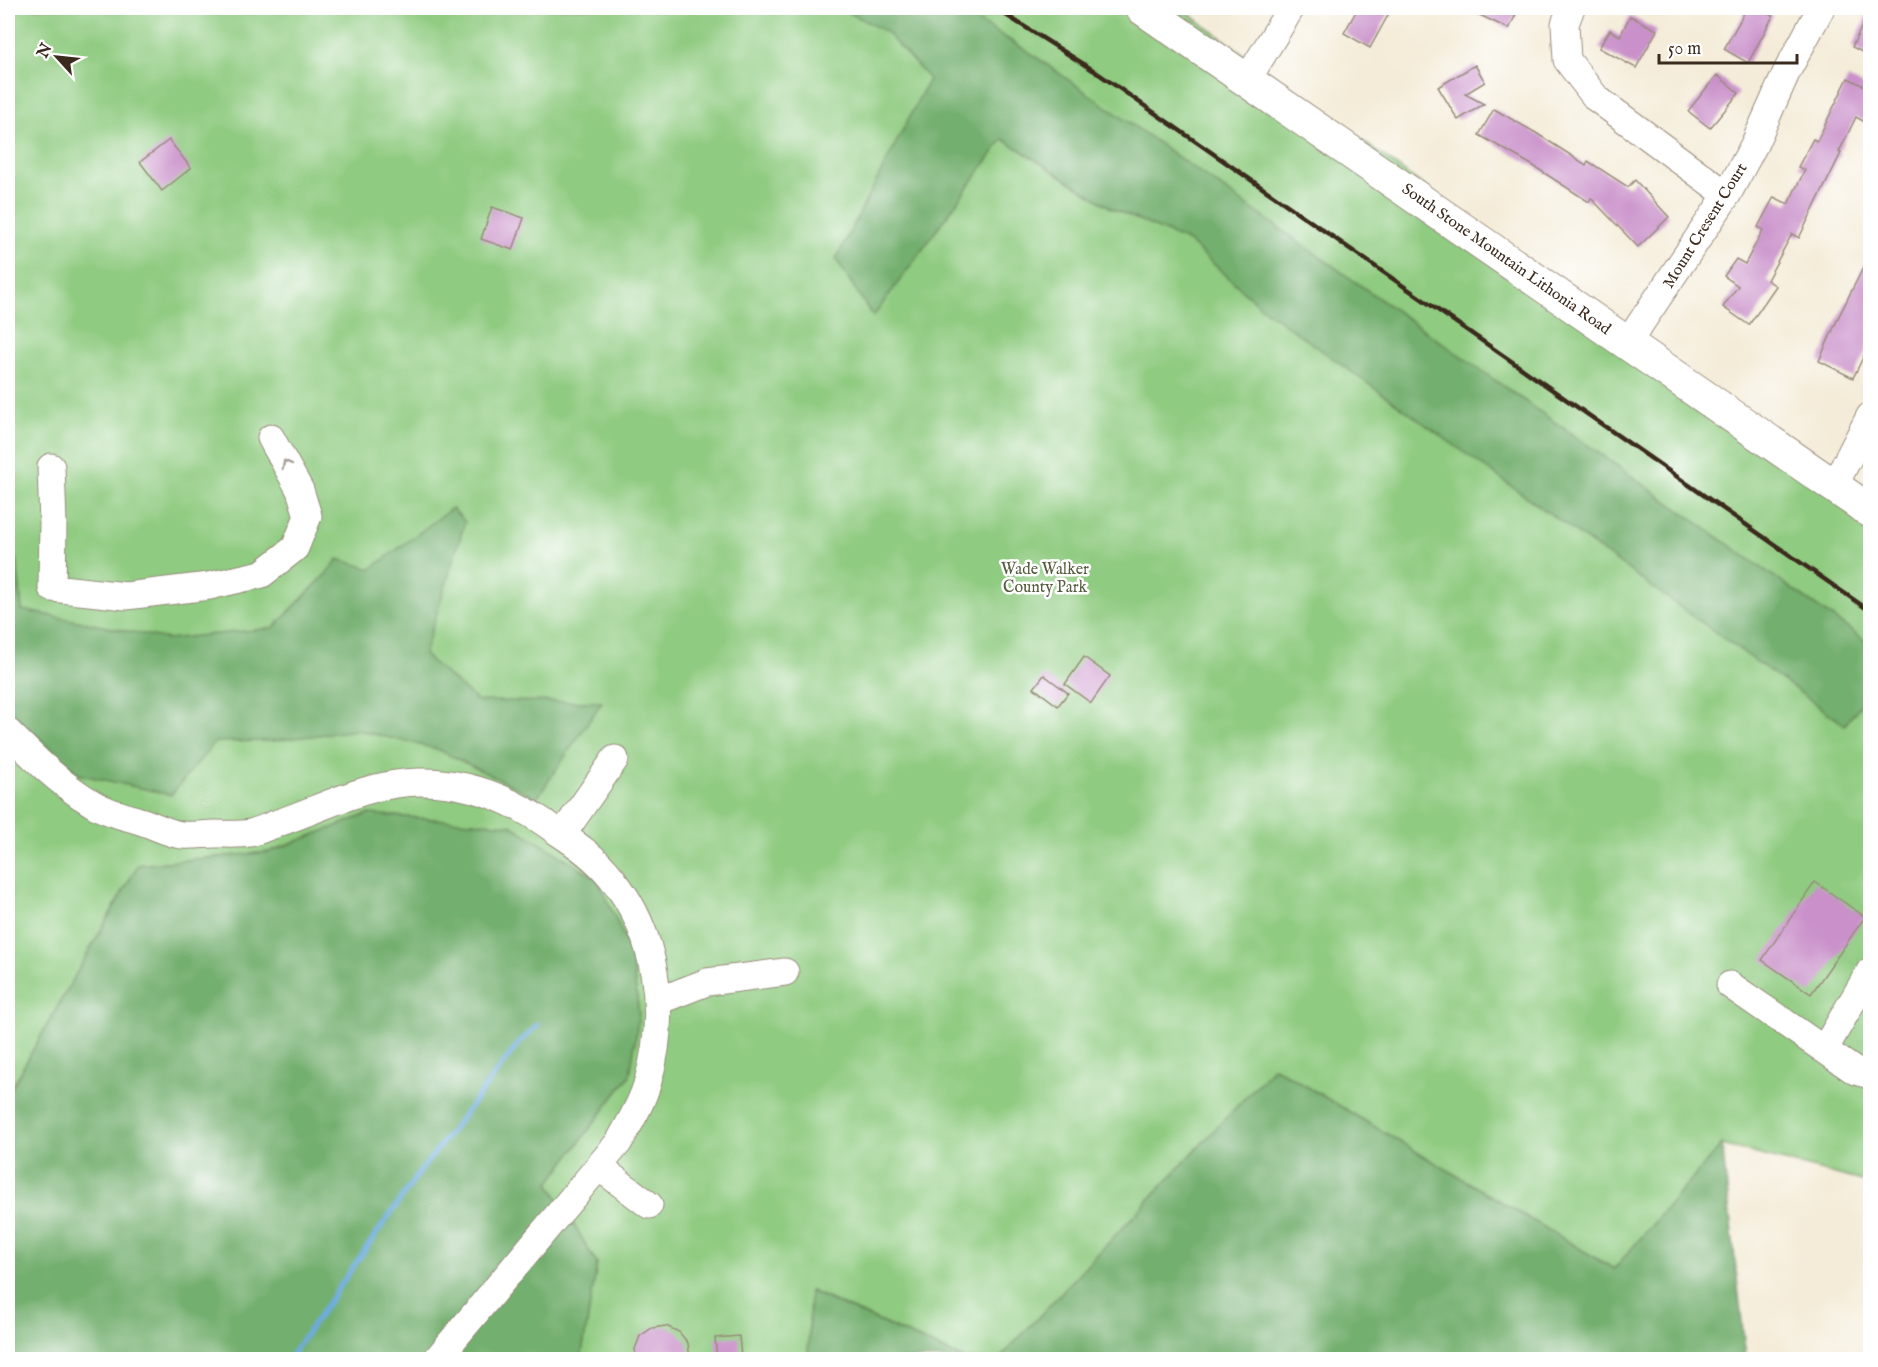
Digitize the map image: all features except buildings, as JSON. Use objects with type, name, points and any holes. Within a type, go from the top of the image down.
[{"type":"main road","name":"South Stone Mountain Lithonia Road","points":[[1142,8],[1870,511]]},
{"type":"street","points":[[1247,80],[1291,8]]},
{"type":"street","points":[[1571,8],[1565,24],[1567,60],[1596,98],[1727,195]]},
{"type":"street","name":"Mount Cresent Court","points":[[1628,342],[1727,195],[1754,145],[1787,71],[1821,8]]},
{"type":"street","points":[[1834,486],[1870,416]]},
{"type":"street","points":[[51,467],[52,588],[126,596],[209,586],[262,574],[295,548],[308,516],[300,490],[271,438]]},
{"type":"street","points":[[8,732],[49,772],[94,805],[181,835],[250,833],[364,790],[391,784],[446,783],[497,796],[535,816],[579,846],[609,874],[626,896],[639,921],[648,946],[658,1001],[656,1047],[648,1083],[638,1109],[620,1142],[436,1359]]},
{"type":"street","points":[[562,834],[615,759]]},
{"type":"street","points":[[1824,1050],[1870,971]]},
{"type":"street","points":[[658,1001],[707,982],[785,972]]},
{"type":"street","points":[[1730,986],[1855,1071],[1870,1075]]},
{"type":"street","points":[[598,1167],[649,1205]]},
{"type":"green space","name":"Wade Walker County Park","points":[[8,8],[1181,8],[1870,513],[1870,1183],[1722,1145],[1614,1269],[1274,1067],[999,1359],[964,1359],[811,1291],[808,1359],[581,1359],[597,1264],[549,1183],[630,1075],[639,1014],[631,953],[368,814],[269,852],[138,865],[8,1094]]},
{"type":"green space","points":[[841,8],[957,8],[1026,50],[1870,644],[1870,692],[1845,725],[1261,307],[1189,242],[1111,208],[1003,139],[873,317],[836,259],[929,79],[886,32]]},
{"type":"green space","points":[[452,508],[465,522],[424,655],[478,701],[602,702],[537,798],[437,749],[357,730],[272,741],[215,742],[171,795],[78,774],[8,709],[8,559],[17,560],[22,610],[168,639],[273,628],[338,559],[371,569]]},
{"type":"green space","points":[[368,814],[511,825],[598,879],[631,953],[639,1014],[630,1075],[549,1183],[597,1264],[581,1359],[8,1360],[8,1094],[138,865],[269,852]]},
{"type":"green space","points":[[1274,1067],[1614,1269],[1722,1144],[1746,1359],[999,1359]]},
{"type":"green space","points":[[810,1291],[964,1359],[808,1359]]},
{"type":"waterway","points":[[288,1360],[419,1173],[520,1042],[538,1025]]},
{"type":"railway","points":[[995,8],[1093,70],[1870,611]]}]
